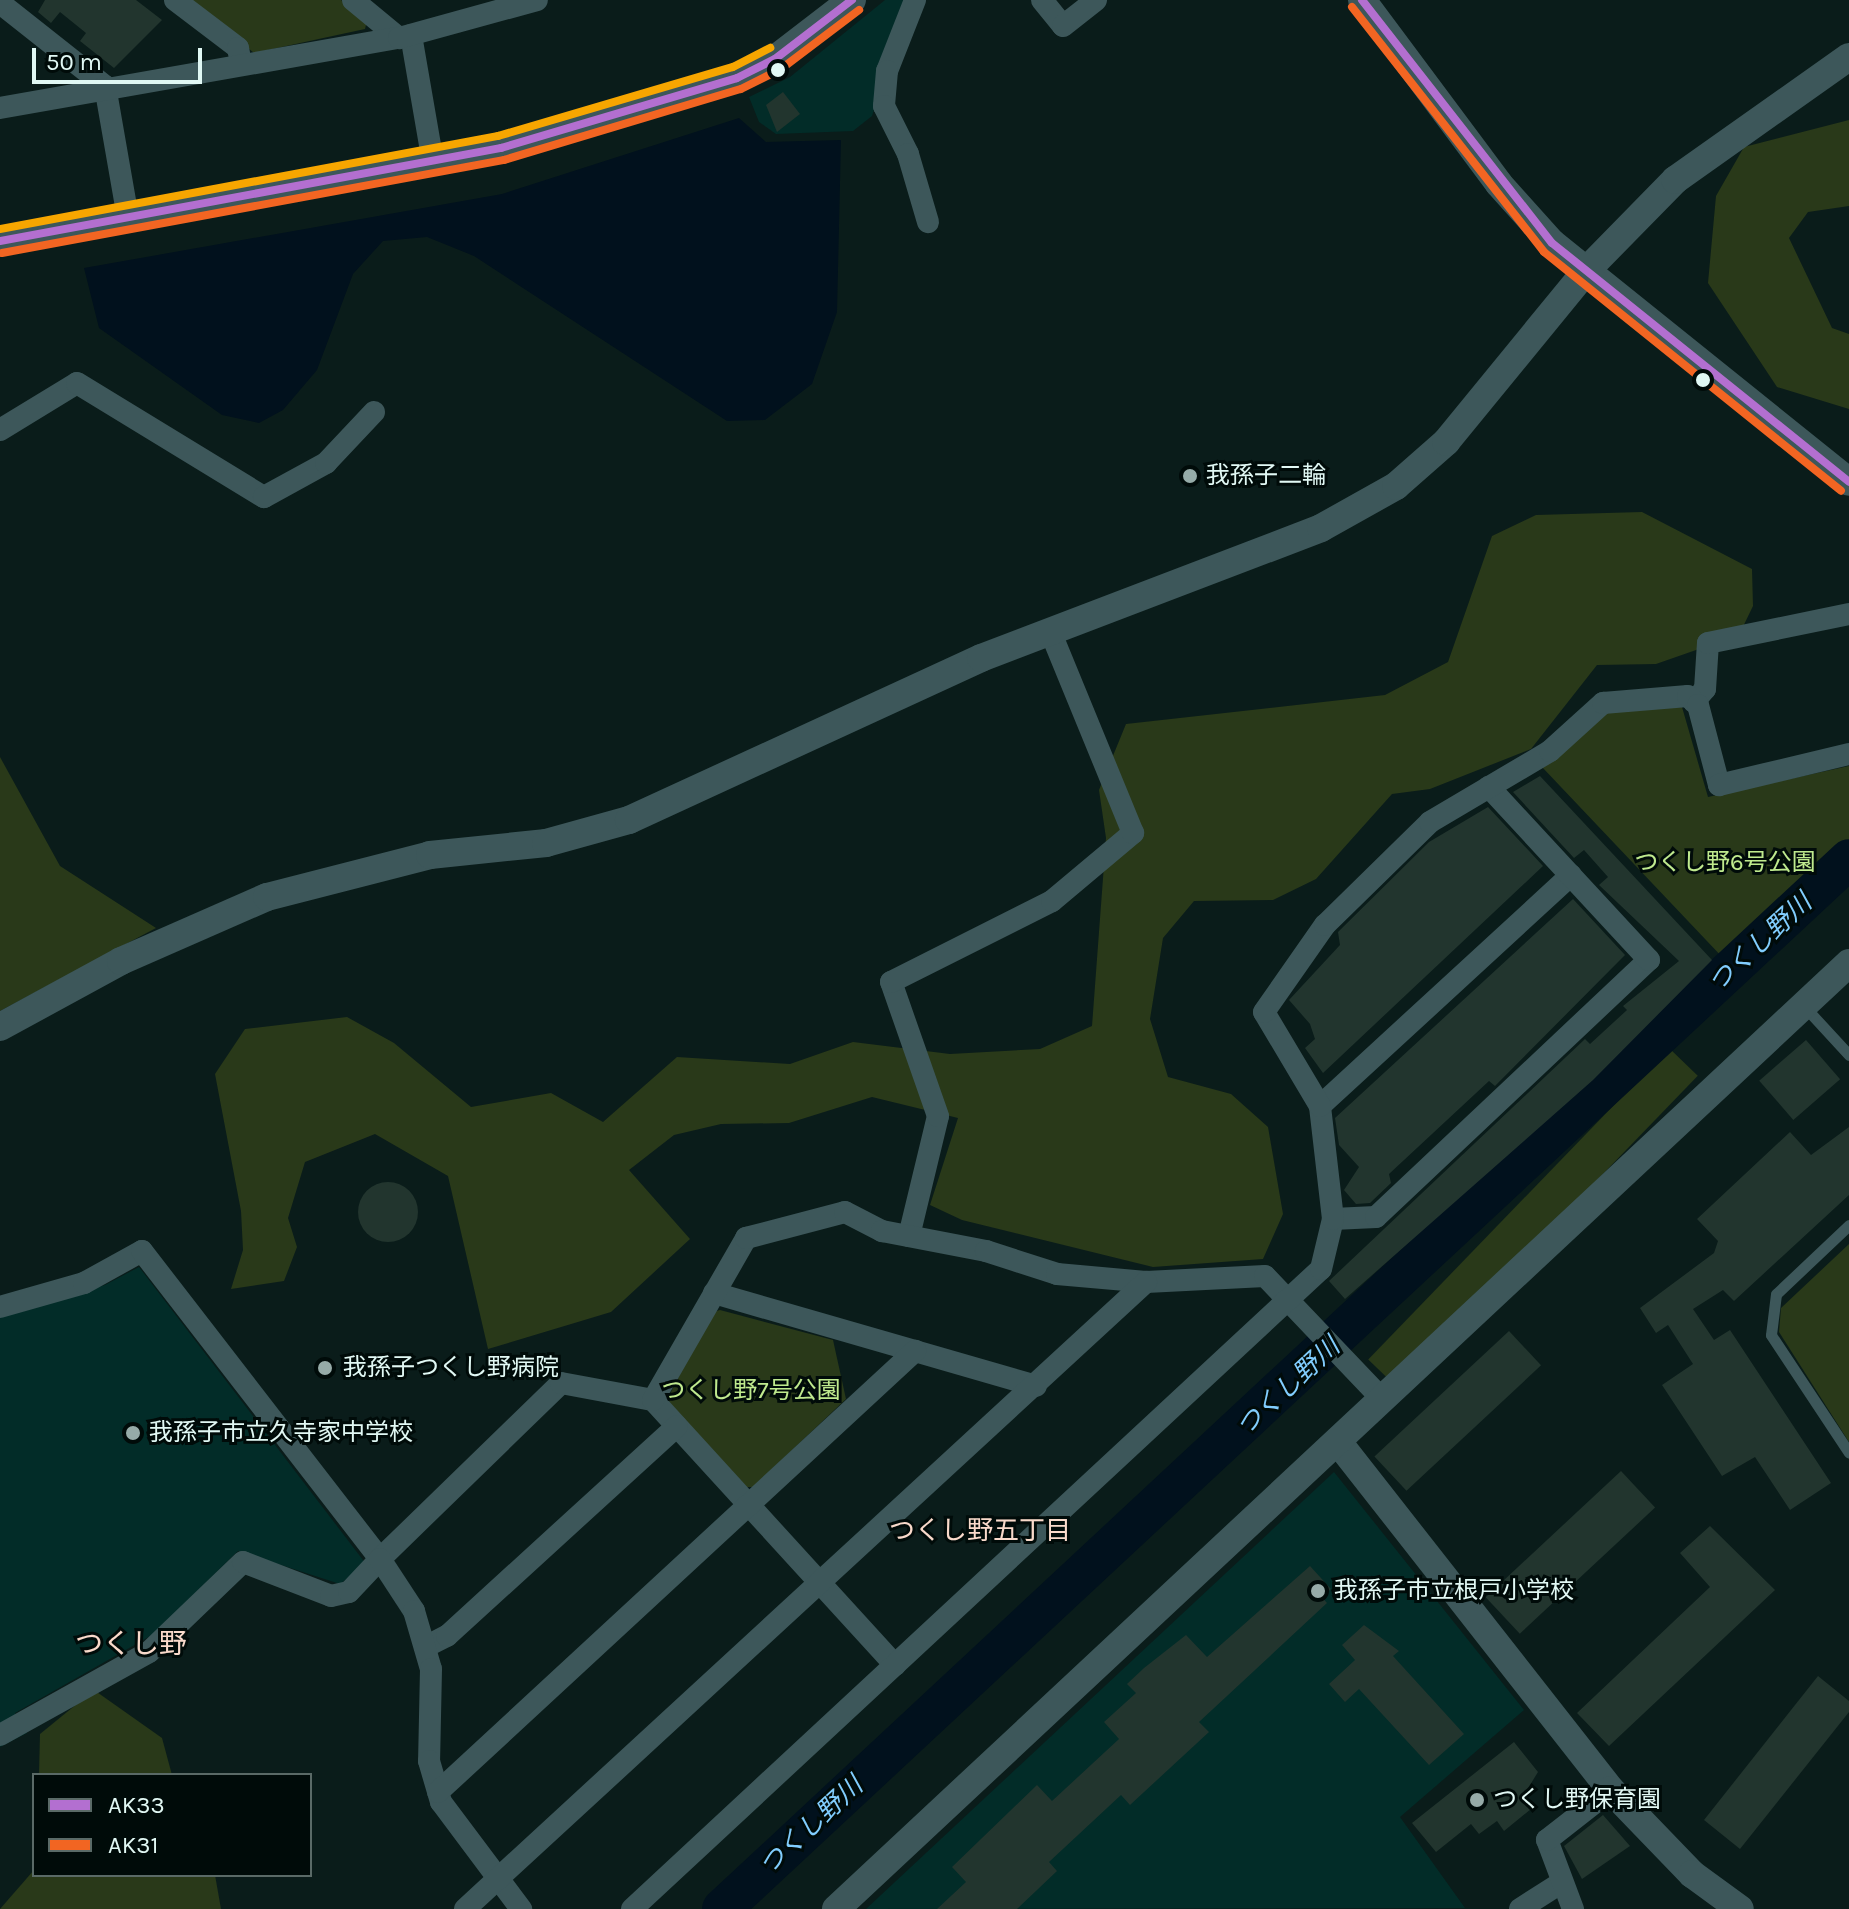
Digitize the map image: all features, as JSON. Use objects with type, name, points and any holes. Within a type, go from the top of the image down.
[{"type":"street","points":[[175,0],[238,48],[241,63]]},
{"type":"street","points":[[353,0],[405,36],[433,163]]},
{"type":"street","points":[[0,108],[105,86],[405,36],[537,0]]},
{"type":"street","points":[[915,0],[887,71],[884,106],[908,154],[928,222]]},
{"type":"street","points":[[1042,0],[1063,26],[1096,0]]},
{"type":"street","points":[[1362,0],[1499,184],[1585,272],[1849,482]]},
{"type":"street","points":[[0,3],[105,86],[128,218]]},
{"type":"street","points":[[0,241],[433,163],[737,78],[834,6]]},
{"type":"street","points":[[0,1027],[121,961],[267,897],[430,855],[546,843],[629,820],[1050,631],[1321,528],[1396,486],[1472,417],[1585,272],[1675,180],[1849,57]]},
{"type":"street","points":[[0,430],[77,383],[264,497],[326,463],[374,412]]},
{"type":"street","points":[[632,1909],[1321,1269],[1333,1219],[1320,1106],[1264,1012],[1325,925],[1430,822],[1550,751],[1603,703],[1694,702],[1705,689],[1708,643],[1849,614]]},
{"type":"street","points":[[909,1236],[938,1116],[891,982],[1052,901],[1133,833],[1050,631]]},
{"type":"street","points":[[1694,702],[1719,785],[1849,754]]},
{"type":"street","points":[[1333,1219],[1376,1217],[1649,960],[1489,787]]},
{"type":"street","points":[[1320,1106],[1571,875]]},
{"type":"street","points":[[836,1909],[1849,963]]},
{"type":"street","points":[[653,1400],[746,1238],[845,1212],[909,1236],[1057,1274],[1146,1282],[1265,1276],[1382,1399]]},
{"type":"street","points":[[0,1307],[84,1283],[142,1251],[380,1559],[414,1611],[425,1647],[429,1761],[438,1792],[453,1824],[521,1909]]},
{"type":"street","points":[[465,1909],[499,1882],[824,1585],[1146,1282]]},
{"type":"street","points":[[714,1293],[1036,1386]]},
{"type":"street","points":[[438,1792],[915,1351]]},
{"type":"street","points":[[0,1735],[149,1652],[243,1562],[331,1596],[349,1592],[561,1383],[653,1400],[895,1665]]},
{"type":"street","points":[[425,1647],[447,1636],[677,1426]]},
{"type":"street","points":[[1338,1442],[1611,1790],[1692,1874],[1740,1909]]},
{"type":"street","points":[[1573,1909],[1559,1884],[1547,1840],[1611,1790]]},
{"type":"street","points":[[1520,1909],[1559,1884]]},
{"type":"lane","points":[[1803,1005],[1849,1055]]},
{"type":"lane","points":[[1849,1225],[1776,1294],[1771,1335],[1849,1453]]},
{"type":"shaded area","points":[[885,0],[908,0],[872,116],[853,131],[776,134],[759,122],[749,97],[790,77]]},
{"type":"shaded area","name":"我孫子市立久寺家中学校","points":[[139,1267],[366,1564],[340,1584],[238,1551],[152,1635],[15,1713],[27,1733],[0,1747],[0,1316],[105,1285]]},
{"type":"shaded area","name":"我孫子市立根戸小学校","points":[[1334,1472],[1524,1710],[1400,1817],[1465,1908],[866,1909]]},
{"type":"green space","points":[[190,0],[341,0],[367,21],[365,29],[254,53]]},
{"type":"green space","points":[[1849,120],[1849,206],[1808,212],[1789,238],[1832,328],[1849,334],[1849,409],[1777,387],[1708,283],[1716,196],[1744,147]]},
{"type":"green space","points":[[1642,512],[1752,569],[1753,606],[1739,635],[1656,664],[1597,665],[1531,749],[1430,789],[1392,794],[1316,879],[1273,900],[1194,901],[1163,938],[1150,1019],[1168,1077],[1231,1094],[1268,1127],[1283,1214],[1263,1259],[1153,1267],[962,1220],[930,1205],[958,1118],[872,1097],[789,1123],[721,1124],[674,1135],[629,1170],[690,1239],[611,1312],[488,1349],[448,1176],[375,1134],[305,1162],[288,1218],[297,1247],[284,1281],[231,1289],[243,1250],[241,1211],[215,1074],[245,1029],[347,1017],[394,1043],[471,1107],[551,1093],[603,1122],[677,1057],[790,1064],[853,1042],[950,1054],[1040,1049],[1092,1026],[1106,838],[1099,790],[1126,724],[1385,695],[1448,662],[1492,536],[1536,515]]},
{"type":"green space","name":"つくし野6号公園","points":[[1682,707],[1708,797],[1849,766],[1849,848],[1724,959],[1542,767],[1605,712]]},
{"type":"green space","points":[[0,757],[60,866],[156,928],[0,1011]]},
{"type":"green space","points":[[1669,1048],[1698,1076],[1397,1387],[1368,1359]]},
{"type":"green space","points":[[1849,1244],[1849,1442],[1779,1332],[1781,1308]]},
{"type":"green space","name":"つくし野7号公園","points":[[720,1310],[833,1340],[846,1399],[753,1487],[743,1487],[670,1409],[669,1396],[710,1313]]},
{"type":"green space","points":[[94,1690],[162,1738],[171,1773],[39,1773],[40,1734]]},
{"type":"green space","points":[[32,1872],[32,1877],[215,1877],[221,1909],[0,1909]]},
{"type":"water","points":[[739,118],[766,142],[841,140],[837,312],[812,384],[765,420],[727,421],[474,256],[427,237],[383,241],[353,274],[317,370],[283,410],[259,423],[222,415],[99,328],[84,268],[502,194]]},
{"type":"building","points":[[45,0],[136,0],[162,20],[114,68],[80,41],[86,33],[60,12],[51,23],[38,12]]},
{"type":"building","points":[[783,92],[800,114],[777,132],[766,105]]},
{"type":"building","points":[[1540,776],[1712,960],[1593,1080],[1345,1299],[1329,1281],[1585,1039],[1590,1044],[1627,1010],[1623,1006],[1679,961],[1599,885],[1608,877],[1584,850],[1574,858],[1513,792]]},
{"type":"building","points":[[1488,807],[1543,866],[1323,1073],[1305,1048],[1315,1039],[1310,1024],[1289,1000],[1340,945],[1338,932],[1429,842]]},
{"type":"building","points":[[1573,899],[1625,955],[1495,1086],[1489,1081],[1389,1174],[1391,1183],[1370,1203],[1356,1204],[1344,1190],[1359,1167],[1339,1145],[1335,1118]]},
{"type":"building","points":[[1806,1040],[1840,1079],[1793,1120],[1759,1081]]},
{"type":"building","points":[[1849,1127],[1849,1195],[1734,1301],[1723,1290],[1693,1309],[1714,1340],[1730,1330],[1831,1483],[1790,1510],[1755,1457],[1722,1476],[1662,1385],[1693,1364],[1668,1325],[1656,1333],[1640,1308],[1714,1253],[1718,1241],[1697,1219],[1790,1132],[1811,1155]]},
{"type":"building","points":[[388,1182],[400,1184],[409,1191],[416,1200],[416,1224],[409,1233],[400,1240],[388,1242],[376,1240],[367,1233],[360,1224],[358,1212],[360,1200],[367,1191],[376,1184]]},
{"type":"building","points":[[1509,1331],[1541,1365],[1406,1491],[1374,1456]]},
{"type":"building","points":[[1621,1471],[1655,1508],[1520,1634],[1486,1597]]},
{"type":"building","points":[[1710,1526],[1775,1590],[1609,1746],[1577,1713],[1710,1587],[1680,1553]]},
{"type":"building","points":[[1310,1566],[1331,1589],[1322,1597],[1327,1603],[1199,1722],[1209,1732],[1130,1805],[1121,1795],[1049,1862],[1057,1871],[1017,1909],[937,1909],[966,1882],[952,1867],[1037,1785],[1052,1801],[1119,1739],[1104,1722],[1136,1693],[1127,1684],[1144,1668],[1186,1635],[1207,1657]]},
{"type":"building","points":[[1364,1625],[1399,1651],[1393,1656],[1464,1734],[1429,1765],[1359,1689],[1345,1702],[1329,1684],[1355,1660],[1342,1645]]},
{"type":"building","points":[[1818,1676],[1849,1701],[1849,1712],[1740,1849],[1704,1820]]},
{"type":"building","points":[[1514,1742],[1538,1772],[1522,1798],[1531,1809],[1504,1831],[1497,1821],[1479,1834],[1471,1824],[1436,1852],[1412,1823]]},
{"type":"building","points":[[1603,1815],[1630,1846],[1582,1879],[1564,1846]]},
{"type":"waterway","name":"つくし野川","points":[[722,1909],[1849,859]]},
{"type":"transit line","name":"AK33","points":[[0,241],[501,148],[737,78],[775,59],[852,0]]},
{"type":"transit line","name":"AK33","points":[[1362,0],[1552,243],[1849,482]]},
{"type":"transit line","name":"AK31","points":[[1352,7],[1544,252],[1841,491]]},
{"type":"transit line","name":"AK31","points":[[2,253],[504,160],[741,89],[781,69],[859,10]]},
{"type":"transit line","points":[[0,229],[498,136],[733,67],[770,48]]},
{"type":"place","name":"我孫子二輪","points":[[1190,476]]},
{"type":"place","name":"我孫子つくし野病院","points":[[325,1368]]},
{"type":"place","name":"我孫子市立久寺家中学校","points":[[133,1433]]},
{"type":"place","name":"我孫子市立根戸小学校","points":[[1318,1591]]},
{"type":"place","name":"つくし野保育園","points":[[1477,1800]]},
{"type":"district","name":"つくし野五丁目","points":[[980,1531]]},
{"type":"district","name":"つくし野","points":[[131,1644]]}]
